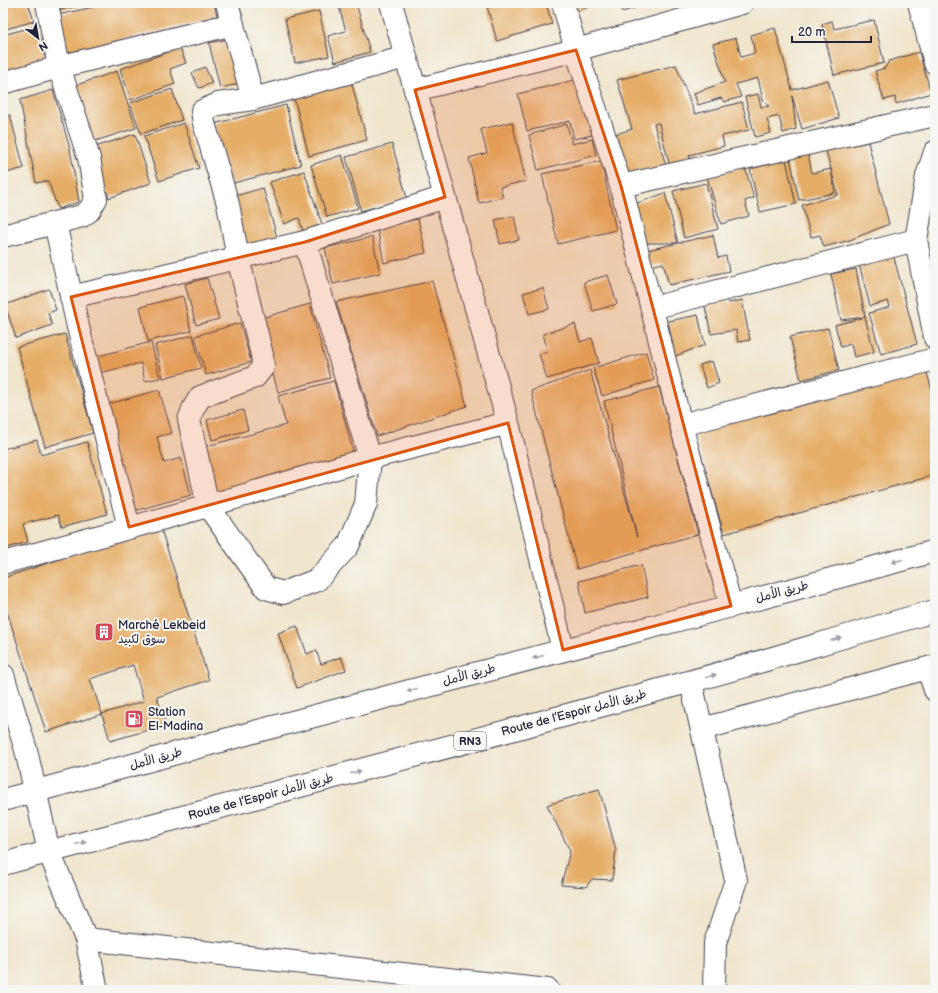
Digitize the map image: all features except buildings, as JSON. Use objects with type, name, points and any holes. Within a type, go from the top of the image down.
[{"type":"main road","points":[[3,236],[82,216],[88,211],[96,199],[89,158],[59,67],[47,3]]},
{"type":"main road","points":[[227,3],[253,99]]},
{"type":"main road","points":[[391,3],[508,422],[563,650]]},
{"type":"main road","points":[[563,3],[576,50],[621,186],[681,425],[731,606]]},
{"type":"main road","points":[[415,90],[576,50],[742,3]]},
{"type":"main road","points":[[919,3],[935,63]]},
{"type":"main road","points":[[3,83],[59,67],[233,24]]},
{"type":"main road","points":[[305,242],[370,458],[366,504],[348,546],[317,580],[283,593],[266,588],[208,506],[189,420],[200,397],[255,377],[263,367],[262,355],[238,258],[228,204],[204,123],[202,111],[218,104],[253,99],[406,57]]},
{"type":"main road","points":[[621,186],[935,115]]},
{"type":"main road","points":[[935,152],[916,240],[930,285],[935,338]]},
{"type":"main road","points":[[71,297],[305,242],[445,197]]},
{"type":"main road","points":[[55,223],[78,327],[129,527]]},
{"type":"main road","points":[[652,308],[916,240]]},
{"type":"main road","points":[[681,425],[935,359]]},
{"type":"main road","points":[[3,563],[208,506],[370,458],[508,422]]},
{"type":"main road","name":"طريق الأمل","points":[[3,800],[935,551]]},
{"type":"main road","name":"Route de l’Espoir طريق الأمل","points":[[3,864],[691,682],[882,625],[935,611]]},
{"type":"main road","points":[[702,728],[932,667],[935,690]]},
{"type":"main road","points":[[3,675],[26,750],[49,852],[86,939],[98,990]]},
{"type":"main road","points":[[691,682],[736,880],[715,943],[714,990]]},
{"type":"main road","points":[[86,939],[422,983],[548,990]]},
{"type":"highlighted area","points":[[576,50],[621,186],[731,606],[563,650],[508,423],[129,527],[71,297],[305,242],[445,197],[415,90]]},
{"type":"place","name":"Marché Lekbeid سوق لكبيد","points":[[104,632]]},
{"type":"place","name":"Station El-Madina","points":[[134,719]]}]
